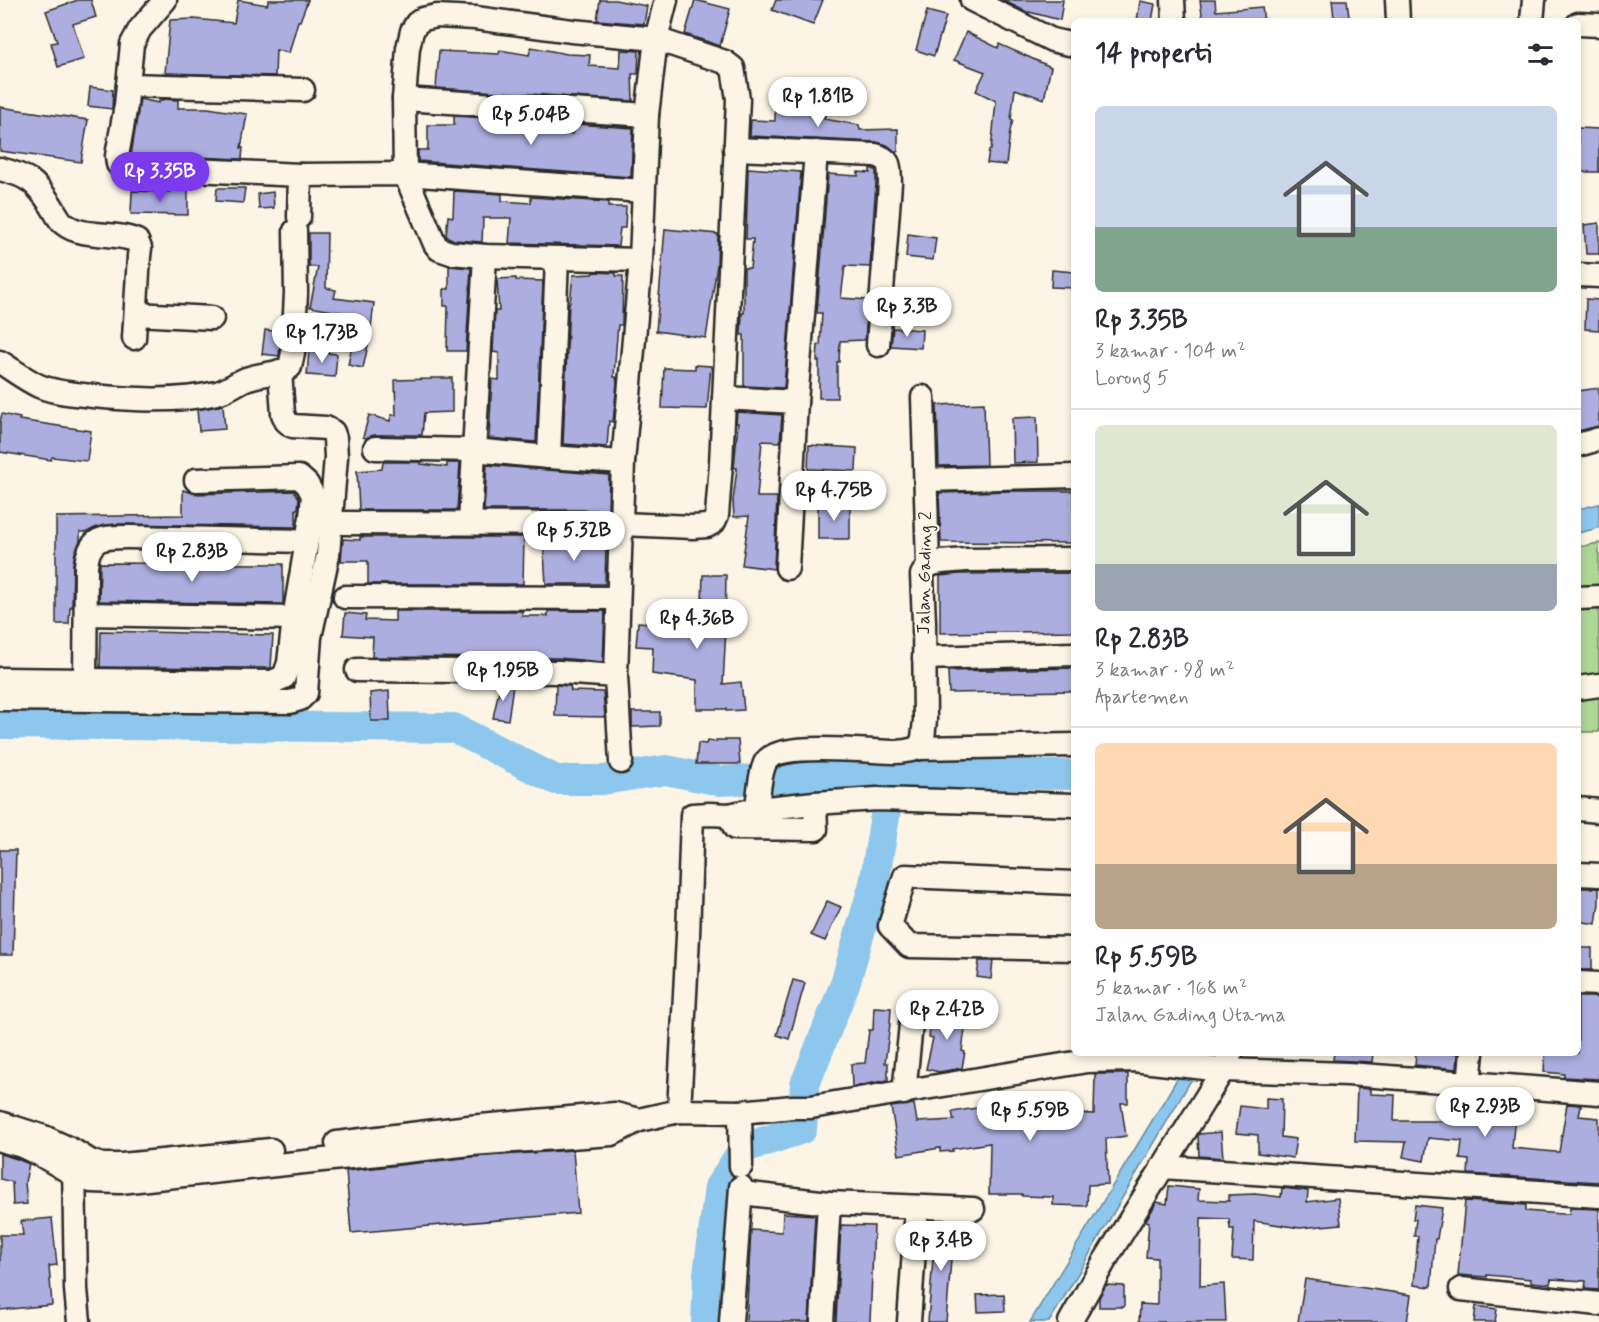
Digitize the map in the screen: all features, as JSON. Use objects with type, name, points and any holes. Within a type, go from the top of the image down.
[{"type":"street","points":[[165,0],[140,29],[134,39],[129,57],[127,95],[117,156],[120,166],[125,170],[147,172],[193,170],[300,175],[405,174],[643,191]]},
{"type":"street","points":[[621,762],[616,676],[623,462],[641,260],[647,115],[656,39],[666,0]]},
{"type":"street","points":[[972,0],[1006,8],[1052,40],[1071,44]]},
{"type":"street","points":[[1173,0],[1174,18]]},
{"type":"street","points":[[1397,0],[1398,18]]},
{"type":"street","points":[[1533,18],[1534,0]]},
{"type":"street","points":[[340,523],[621,524],[700,527],[714,522],[717,515],[738,94],[733,68],[725,62],[656,39],[475,18],[434,16],[420,20],[410,35],[408,48],[404,99],[405,174],[436,246],[449,253],[485,256],[641,260]]},
{"type":"street","points":[[1581,24],[1599,25]]},
{"type":"street","points":[[127,95],[303,90]]},
{"type":"street","points":[[404,99],[647,115]]},
{"type":"street","points":[[735,149],[875,155],[884,158],[889,165],[890,183],[878,345]]},
{"type":"street","points":[[787,568],[796,402],[816,152]]},
{"type":"street","points":[[0,169],[18,173],[32,181],[41,190],[62,223],[69,227],[137,241],[140,256],[134,338]]},
{"type":"street","points":[[0,362],[38,386],[54,391],[144,399],[170,399],[217,393],[250,378],[286,370],[290,367],[293,353],[300,175]]},
{"type":"street","points":[[470,523],[485,256]]},
{"type":"street","points":[[549,457],[557,258]]},
{"type":"street","points":[[1581,275],[1599,276]]},
{"type":"street","points":[[136,314],[212,318]]},
{"type":"street","points":[[0,699],[290,702],[300,699],[306,693],[310,637],[328,555],[336,438],[333,432],[326,428],[292,426],[286,421],[283,414],[280,371]]},
{"type":"street","name":"Jalan Gading 2","points":[[919,747],[923,738],[925,720],[922,575],[928,565],[923,397]]},
{"type":"street","points":[[724,398],[796,402]]},
{"type":"street","points":[[1581,444],[1599,439]]},
{"type":"street","points":[[375,448],[473,450],[623,462]]},
{"type":"street","points":[[926,480],[1071,476]]},
{"type":"street","points":[[0,679],[273,682],[284,677],[289,663],[313,495],[308,484],[298,477],[196,480]]},
{"type":"street","points":[[85,680],[87,553],[96,541],[109,537],[130,537],[306,541]]},
{"type":"street","points":[[928,565],[966,560],[1071,559]]},
{"type":"street","points":[[345,597],[618,598]]},
{"type":"street","points":[[1581,598],[1599,597]]},
{"type":"street","points":[[86,614],[294,618]]},
{"type":"street","points":[[924,658],[1071,654]]},
{"type":"street","points":[[357,670],[559,672],[616,676]]},
{"type":"street","points":[[1581,688],[1599,685]]},
{"type":"street","points":[[758,802],[765,762],[774,755],[788,751],[853,749],[895,752],[909,751],[919,747],[1071,745]]},
{"type":"street","points":[[679,1111],[692,815],[729,815],[758,802],[815,803],[904,799],[1071,805]]},
{"type":"street","points":[[729,815],[735,828],[816,829],[815,803]]},
{"type":"street","points":[[1581,809],[1599,811]]},
{"type":"street","points":[[1581,874],[1599,875]]},
{"type":"street","points":[[1071,883],[905,876],[890,926],[909,946],[1071,949]]},
{"type":"street","points":[[1581,982],[1599,984]]},
{"type":"street","points":[[904,1093],[913,1005]]},
{"type":"street","points":[[1469,1083],[1472,1056]]},
{"type":"street","points":[[0,1140],[22,1146],[73,1174],[91,1180],[120,1182],[471,1144],[612,1134],[639,1120],[679,1111],[740,1112],[802,1107],[904,1093],[1087,1061],[1133,1059],[1599,1093]]},
{"type":"street","points":[[1070,1322],[1220,1064]]},
{"type":"street","points":[[731,1322],[741,1182],[740,1112]]},
{"type":"street","points":[[0,1123],[44,1137],[90,1161],[102,1165],[122,1165],[469,1127],[615,1114],[639,1120]]},
{"type":"street","points":[[74,1151],[76,1289],[79,1322]]},
{"type":"street","points":[[1162,1167],[1599,1196]]},
{"type":"street","points":[[741,1182],[829,1203],[973,1209]]},
{"type":"street","points":[[822,1322],[829,1203]]},
{"type":"street","points":[[909,1322],[917,1207]]},
{"type":"street","points":[[1461,1289],[1599,1304]]},
{"type":"green space","points":[[1599,543],[1599,732],[1581,732],[1581,546]]},
{"type":"water","points":[[1599,504],[1599,528],[1581,532],[1581,508]]},
{"type":"water","points":[[1190,1056],[1205,1056],[1049,1322],[1030,1322]]},
{"type":"building","points":[[78,0],[91,0],[96,17],[73,24],[84,59],[58,67],[51,43],[57,42],[46,11]]},
{"type":"building","points":[[238,0],[267,5],[269,0],[308,0],[300,21],[298,21],[289,53],[276,50],[275,76],[165,73],[170,20],[194,19],[234,23]]},
{"type":"building","points":[[600,0],[615,0],[647,6],[644,24],[597,20]]},
{"type":"building","points":[[695,0],[730,9],[720,46],[685,34]]},
{"type":"building","points":[[776,0],[823,0],[813,25],[772,10]]},
{"type":"building","points":[[1002,0],[1063,0],[1060,20],[1029,13]]},
{"type":"building","points":[[1200,0],[1215,0],[1216,11],[1262,7],[1264,18],[1203,18]]},
{"type":"building","points":[[1332,0],[1347,0],[1349,17],[1334,18]]},
{"type":"building","points":[[1140,1],[1155,4],[1153,18],[1137,18]]},
{"type":"building","points":[[927,11],[946,16],[934,56],[916,50]]},
{"type":"building","points":[[966,32],[998,48],[999,44],[1051,67],[1044,99],[1015,89],[1006,165],[987,163],[989,150],[991,150],[996,101],[976,91],[985,72],[954,60]]},
{"type":"building","points":[[531,47],[567,54],[590,55],[589,66],[620,68],[621,50],[639,51],[638,74],[632,74],[633,101],[436,88],[439,51],[499,54],[500,50],[529,55]]},
{"type":"building","points":[[90,87],[113,90],[112,109],[88,106]]},
{"type":"building","points":[[140,99],[159,103],[162,99],[178,100],[178,108],[208,108],[247,114],[241,148],[243,148],[242,159],[131,156]]},
{"type":"building","points":[[801,105],[826,112],[824,119],[859,125],[860,130],[898,129],[898,151],[876,142],[750,136],[751,120],[775,121],[775,106]]},
{"type":"building","points":[[0,107],[88,120],[81,162],[0,151]]},
{"type":"building","points":[[454,116],[548,122],[548,131],[573,134],[574,124],[633,128],[631,177],[418,161],[418,150],[428,150],[428,125],[454,125]]},
{"type":"building","points":[[1581,128],[1599,129],[1599,172],[1581,172]]},
{"type":"building","points":[[748,168],[801,172],[784,388],[744,386],[744,335],[741,335],[742,313],[744,313],[744,268],[750,268],[753,239],[746,239]]},
{"type":"building","points":[[870,168],[876,170],[876,183],[870,267],[845,266],[841,298],[868,300],[865,340],[840,341],[839,362],[837,362],[837,398],[819,398],[819,361],[817,361],[822,313],[817,313],[828,174],[858,176],[858,172],[870,173]]},
{"type":"building","points":[[217,188],[245,188],[243,203],[216,201]]},
{"type":"building","points":[[170,189],[188,189],[188,215],[131,214],[132,191],[170,192]]},
{"type":"building","points":[[454,191],[502,194],[502,201],[531,203],[531,197],[609,202],[608,207],[626,207],[625,228],[620,228],[618,246],[509,243],[511,218],[483,218],[482,242],[454,240],[446,236],[448,216],[453,217]]},
{"type":"building","points":[[273,192],[274,208],[259,209],[258,194]]},
{"type":"building","points":[[1599,223],[1599,254],[1586,254],[1584,225]]},
{"type":"building","points":[[665,229],[718,234],[717,265],[706,338],[656,331]]},
{"type":"building","points":[[309,233],[327,233],[326,288],[336,290],[334,298],[374,303],[363,368],[348,365],[356,325],[344,324],[345,313],[310,307],[318,267],[309,267]]},
{"type":"building","points":[[908,234],[936,238],[933,260],[906,257]]},
{"type":"building","points":[[449,266],[471,268],[466,351],[447,351],[448,306],[444,306],[444,289],[449,289]]},
{"type":"building","points":[[1052,270],[1071,272],[1071,288],[1051,287]]},
{"type":"building","points":[[593,272],[616,273],[616,276],[623,276],[622,325],[618,325],[614,377],[617,382],[613,422],[609,421],[607,447],[563,444],[569,303],[573,275],[593,274]]},
{"type":"building","points":[[516,278],[516,280],[543,281],[536,442],[489,438],[492,379],[499,380],[499,353],[493,352],[495,311],[499,311],[497,279]]},
{"type":"building","points":[[1586,299],[1599,300],[1599,330],[1585,329]]},
{"type":"building","points":[[893,328],[922,330],[921,348],[891,346]]},
{"type":"building","points":[[265,330],[281,332],[279,356],[262,354]]},
{"type":"building","points":[[309,351],[337,354],[335,377],[307,375]]},
{"type":"building","points":[[695,365],[711,366],[707,409],[662,408],[664,368],[695,369]]},
{"type":"building","points":[[452,378],[452,412],[424,413],[422,435],[363,437],[369,415],[390,421],[391,415],[396,415],[395,380]]},
{"type":"building","points":[[1599,388],[1599,426],[1581,430],[1581,391]]},
{"type":"building","points":[[984,403],[986,465],[939,466],[937,405]]},
{"type":"building","points":[[223,405],[225,429],[199,431],[197,410]]},
{"type":"building","points":[[737,412],[782,415],[780,442],[762,441],[757,497],[777,497],[774,569],[742,565],[749,516],[734,517]]},
{"type":"building","points":[[2,414],[20,418],[19,420],[91,431],[87,461],[52,457],[51,460],[0,452]]},
{"type":"building","points":[[1037,417],[1038,462],[1013,463],[1012,418]]},
{"type":"building","points":[[809,445],[857,448],[856,471],[808,469]]},
{"type":"building","points":[[383,462],[421,462],[421,464],[447,467],[447,463],[460,463],[457,510],[359,510],[357,471],[382,469]]},
{"type":"building","points":[[487,465],[609,475],[608,510],[484,510]]},
{"type":"building","points":[[183,490],[196,494],[294,491],[299,498],[298,509],[296,509],[296,527],[121,524],[104,525],[87,532],[80,532],[80,541],[73,564],[72,607],[70,607],[69,624],[56,624],[56,517],[183,515]]},
{"type":"building","points":[[1071,491],[1071,543],[941,542],[939,493]]},
{"type":"building","points":[[818,506],[850,506],[850,539],[818,539]]},
{"type":"building","points":[[360,537],[524,537],[523,584],[368,584],[368,561],[341,561],[343,539],[360,540]]},
{"type":"building","points":[[543,537],[568,537],[568,545],[606,544],[605,584],[546,584]]},
{"type":"building","points":[[100,563],[283,564],[283,604],[99,601]]},
{"type":"building","points":[[1071,573],[1071,631],[940,633],[940,576]]},
{"type":"building","points":[[703,575],[726,575],[723,684],[741,682],[744,710],[697,709],[697,680],[652,674],[653,647],[636,646],[638,622],[701,627]]},
{"type":"building","points":[[395,611],[522,611],[522,616],[548,616],[548,611],[605,611],[603,662],[559,658],[372,657],[373,637],[343,635],[345,613],[366,615],[365,620],[395,621]]},
{"type":"building","points":[[101,631],[273,635],[271,668],[100,667]]},
{"type":"building","points":[[1071,668],[1071,691],[949,693],[948,671]]},
{"type":"building","points":[[500,685],[513,685],[508,720],[493,718]]},
{"type":"building","points":[[556,685],[570,686],[571,691],[603,692],[605,717],[555,716]]},
{"type":"building","points":[[389,691],[390,721],[371,721],[370,693]]},
{"type":"building","points":[[632,712],[660,712],[660,726],[632,727]]},
{"type":"building","points":[[716,740],[738,740],[740,764],[696,764],[698,743],[706,744],[707,741],[716,742]]},
{"type":"building","points":[[0,850],[16,850],[13,955],[0,955]]},
{"type":"building","points":[[1581,888],[1599,888],[1596,924],[1581,922]]},
{"type":"building","points":[[827,901],[841,907],[825,941],[811,935]]},
{"type":"building","points":[[1581,948],[1592,948],[1592,970],[1581,970]]},
{"type":"building","points":[[979,961],[993,961],[991,979],[977,977]]},
{"type":"building","points":[[793,980],[805,983],[789,1039],[777,1035]]},
{"type":"building","points":[[1581,997],[1599,997],[1599,1079],[1564,1077],[1564,1074],[1544,1072],[1545,1056],[1581,1056]]},
{"type":"building","points":[[874,1007],[891,1008],[885,1063],[888,1063],[888,1080],[852,1087],[851,1064],[865,1063],[869,1030],[873,1030]]},
{"type":"building","points":[[933,1009],[967,1014],[962,1068],[939,1072],[926,1069],[933,1038],[929,1037]]},
{"type":"building","points":[[1334,1056],[1373,1056],[1372,1062],[1333,1060]]},
{"type":"building","points":[[1416,1056],[1458,1056],[1457,1069],[1415,1065]]},
{"type":"building","points":[[1095,1074],[1128,1074],[1128,1103],[1121,1103],[1126,1136],[1106,1139],[1108,1184],[1088,1185],[1087,1206],[1053,1205],[1053,1197],[989,1194],[990,1143],[952,1149],[953,1151],[940,1152],[940,1148],[899,1155],[891,1107],[914,1104],[917,1122],[954,1120],[952,1112],[1039,1097],[1041,1112],[1094,1114]]},
{"type":"building","points":[[1357,1088],[1370,1089],[1370,1094],[1395,1095],[1394,1121],[1445,1121],[1447,1097],[1516,1104],[1512,1148],[1555,1152],[1559,1152],[1567,1104],[1581,1105],[1579,1116],[1599,1118],[1599,1182],[1468,1174],[1469,1160],[1460,1159],[1462,1141],[1428,1138],[1424,1161],[1403,1157],[1406,1142],[1355,1141]]},
{"type":"building","points":[[1266,1098],[1282,1099],[1281,1137],[1296,1139],[1293,1158],[1258,1153],[1258,1135],[1236,1133],[1240,1106],[1266,1109]]},
{"type":"building","points":[[1221,1132],[1223,1158],[1199,1156],[1199,1134]]},
{"type":"building","points":[[573,1150],[578,1213],[351,1233],[346,1171],[472,1157]]},
{"type":"building","points":[[0,1154],[29,1164],[25,1182],[27,1204],[13,1205],[12,1182],[0,1179]]},
{"type":"building","points":[[1169,1186],[1199,1189],[1198,1200],[1229,1201],[1229,1195],[1255,1194],[1281,1197],[1282,1188],[1308,1191],[1307,1202],[1338,1198],[1341,1224],[1300,1228],[1254,1221],[1253,1260],[1232,1259],[1234,1229],[1230,1229],[1229,1219],[1201,1218],[1200,1286],[1224,1284],[1226,1322],[1139,1322],[1140,1304],[1157,1305],[1157,1258],[1146,1257],[1149,1222],[1146,1220],[1157,1202],[1167,1204]]},
{"type":"building","points":[[1465,1201],[1526,1205],[1526,1211],[1561,1214],[1569,1214],[1570,1208],[1599,1209],[1599,1290],[1585,1289],[1586,1281],[1551,1279],[1550,1284],[1531,1282],[1531,1279],[1458,1275]]},
{"type":"building","points":[[1415,1205],[1442,1208],[1437,1239],[1435,1239],[1431,1287],[1414,1285],[1418,1236],[1414,1236]]},
{"type":"building","points":[[783,1213],[815,1215],[809,1322],[746,1322],[751,1230],[782,1232]]},
{"type":"building","points":[[52,1218],[57,1265],[49,1266],[52,1305],[0,1310],[0,1235],[23,1235],[21,1221]]},
{"type":"building","points":[[936,1221],[954,1222],[946,1322],[928,1322]]},
{"type":"building","points":[[841,1225],[874,1226],[870,1322],[836,1322]]},
{"type":"building","points":[[1305,1279],[1411,1295],[1407,1322],[1298,1322]]},
{"type":"building","points":[[1106,1285],[1124,1286],[1124,1307],[1099,1307],[1099,1298]]},
{"type":"building","points":[[1004,1294],[1005,1311],[978,1312],[977,1295]]},
{"type":"building","points":[[1476,1306],[1497,1309],[1495,1322],[1474,1322]]},
{"type":"waterway","points":[[0,724],[454,728],[556,780],[603,780],[666,770],[720,781],[885,773],[1071,775]]},
{"type":"waterway","points":[[706,1322],[708,1274],[719,1187],[744,1148],[802,1129],[805,1084],[845,984],[874,884],[892,773]]}]
